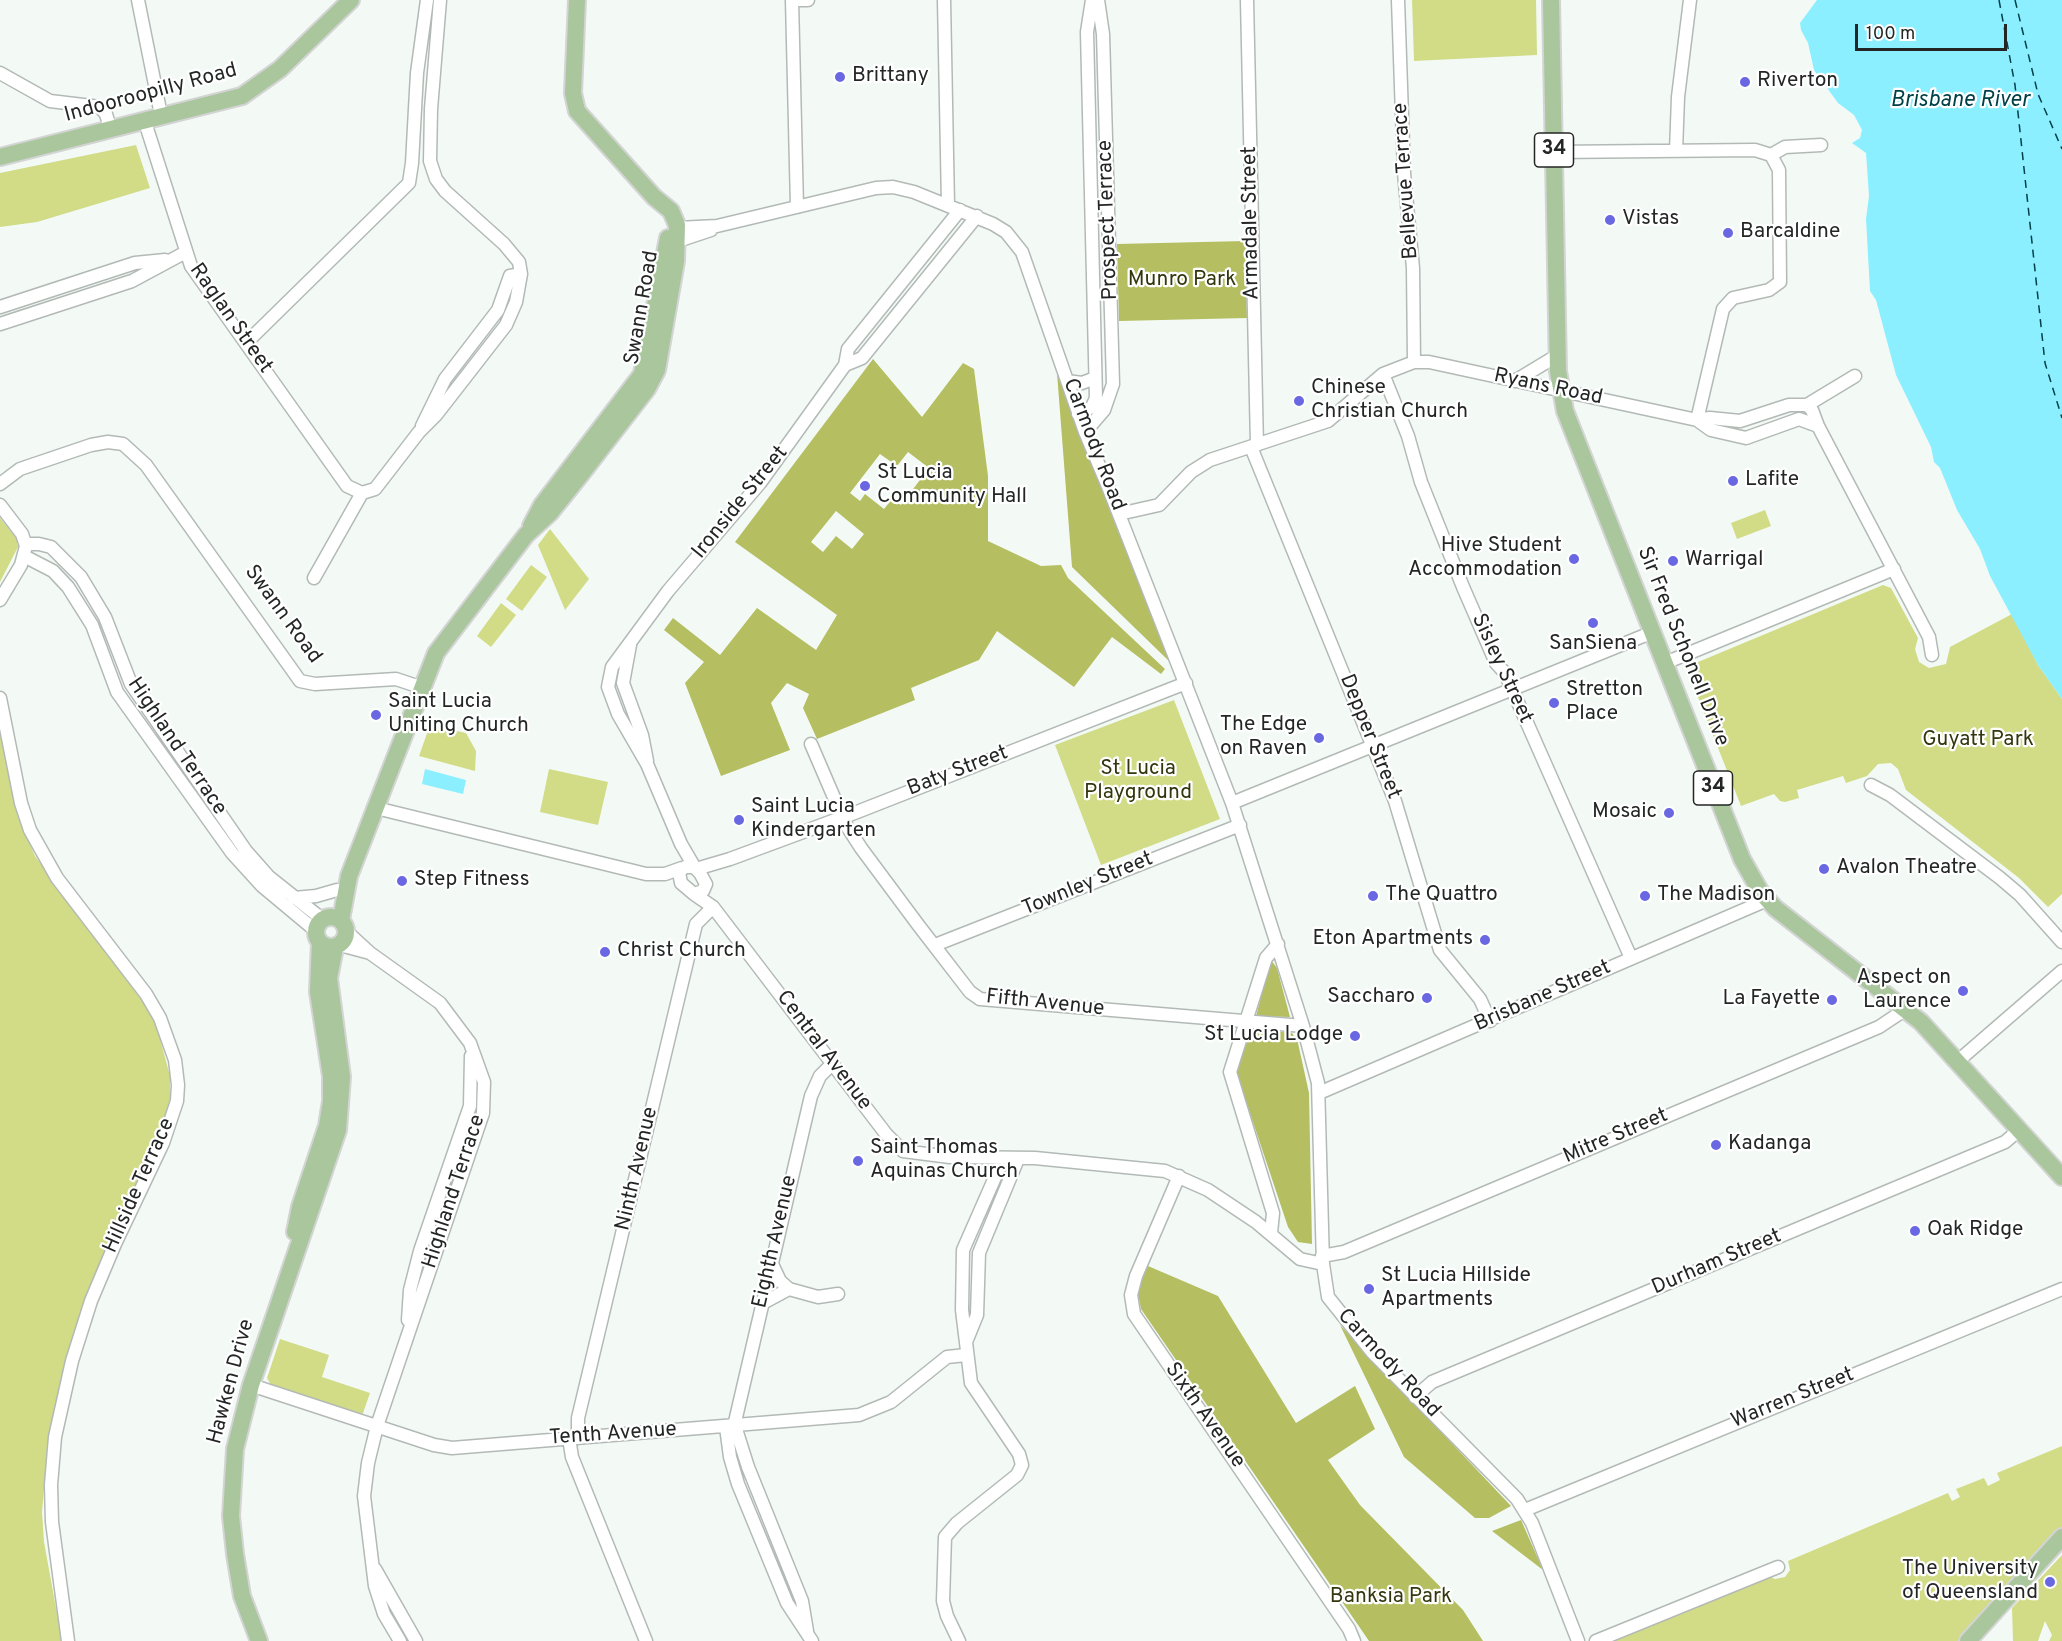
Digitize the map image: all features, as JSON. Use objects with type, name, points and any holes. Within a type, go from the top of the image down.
[{"type":"main road","name":"Indooroopilly Road","points":[[0,157],[144,119],[228,101],[253,90],[280,69],[351,0]]},
{"type":"main road","name":"Swann Road","points":[[423,688],[442,644],[526,535],[542,505],[642,374],[675,234],[654,197],[579,115],[573,99],[577,0]]},
{"type":"main road","name":"Swann Road","points":[[589,0],[583,104],[593,130]]},
{"type":"main road","name":"Sir Fred Schonell Drive","points":[[1551,0],[1558,356],[1561,391],[1573,435],[1742,859],[1767,900],[1906,1009],[1958,1061],[2062,1177]]},
{"type":"main road","name":"Hawken Drive","points":[[331,932],[349,876],[423,688]]},
{"type":"main road","name":"Hawken Drive","points":[[259,1641],[240,1587],[231,1516],[235,1449],[250,1385],[336,1139],[341,1113],[342,1077],[329,978],[331,932],[337,890],[349,876]]},
{"type":"main road","points":[[1968,1641],[2062,1537]]},
{"type":"street","points":[[138,0],[161,115]]},
{"type":"street","points":[[246,343],[409,183],[413,156],[417,73],[427,0]]},
{"type":"street","points":[[314,578],[348,522],[362,493],[375,489],[380,484],[419,432],[445,379],[498,310],[510,276],[520,274],[520,264],[511,252],[445,190],[431,165],[431,109],[440,0]]},
{"type":"street","points":[[797,207],[792,0],[808,0]]},
{"type":"street","points":[[944,0],[954,207]]},
{"type":"street","name":"Prospect Terrace","points":[[1078,414],[1095,402],[1088,32],[1092,0]]},
{"type":"street","name":"Prospect Terrace","points":[[1084,432],[1104,410],[1113,384],[1103,28],[1098,0]]},
{"type":"street","name":"Armadale Street","points":[[1247,0],[1254,446]]},
{"type":"street","name":"Bellevue Terrace","points":[[1398,0],[1404,173],[1413,268],[1414,362]]},
{"type":"street","points":[[1676,150],[1678,97],[1690,0]]},
{"type":"street","points":[[0,72],[28,90],[57,103],[101,108],[106,114],[110,128]]},
{"type":"street","name":"Raglan Street","points":[[144,119],[191,266],[347,486],[362,493]]},
{"type":"street","points":[[1771,155],[1785,147],[1821,145]]},
{"type":"street","points":[[1554,152],[1755,150],[1771,155],[1779,170],[1780,282],[1769,290],[1733,298],[1723,309],[1697,420]]},
{"type":"street","name":"Carmody Road","points":[[675,234],[888,187],[908,190],[976,216],[1006,232],[1022,252],[1084,432],[1119,514],[1240,825],[1303,1026],[1317,1074],[1319,1093],[1323,1260],[1326,1289],[1333,1304],[1372,1352],[1506,1487],[1525,1510],[1578,1641]]},
{"type":"street","name":"Ironside Street","points":[[696,868],[678,837],[647,764],[622,723],[608,684],[613,664],[671,586],[760,483],[845,365],[848,349],[954,207]]},
{"type":"street","name":"Ironside Street","points":[[845,365],[862,358],[976,216]]},
{"type":"street","points":[[0,324],[132,281],[166,260],[186,252]]},
{"type":"street","points":[[0,307],[135,263],[166,260]]},
{"type":"street","points":[[1515,381],[1558,356]]},
{"type":"street","name":"Ryans Road","points":[[1119,514],[1159,505],[1197,467],[1328,421],[1383,374],[1414,362],[1430,362],[1697,420],[1713,418],[1740,421],[1789,405],[1807,405],[1855,376]]},
{"type":"street","name":"Sisley Street","points":[[1383,374],[1408,436],[1421,482],[1463,587],[1496,663],[1505,673],[1631,958]]},
{"type":"street","points":[[1067,381],[1082,383],[1095,378]]},
{"type":"street","points":[[1807,405],[1812,410],[1818,426],[1929,637],[1932,655]]},
{"type":"street","name":"Ryans Road","points":[[1697,420],[1711,430],[1746,438],[1797,419],[1818,426]]},
{"type":"street","name":"Swann Road","points":[[0,473],[20,469],[97,443],[111,441],[123,444],[146,465],[300,681],[315,684],[396,679],[423,688]]},
{"type":"street","name":"Depper Street","points":[[1254,446],[1395,801],[1440,950],[1480,999],[1490,1021]]},
{"type":"street","name":"Swann Road","points":[[0,484],[20,469]]},
{"type":"street","points":[[0,505],[22,532],[25,550],[0,600]]},
{"type":"street","name":"Highland Terrace","points":[[331,932],[269,877],[246,851],[138,694],[125,670],[105,617],[81,577],[51,547],[39,543],[25,550],[68,587],[92,625],[117,692],[232,853],[262,886],[331,932],[370,952],[440,1003],[470,1043],[484,1082],[483,1113],[406,1340],[368,1463],[364,1496],[371,1562],[382,1609],[400,1641]]},
{"type":"street","points":[[1665,663],[1894,569]]},
{"type":"street","points":[[1232,803],[1653,632]]},
{"type":"street","name":"Baty Street","points":[[696,868],[730,859],[1186,683]]},
{"type":"street","name":"Hillside Terrace","points":[[0,699],[21,803],[30,830],[57,878],[146,994],[160,1018],[175,1060],[178,1085],[177,1101],[163,1143],[91,1301],[72,1361],[55,1437],[51,1485],[52,1521],[68,1641]]},
{"type":"street","name":"Fifth Avenue","points":[[811,744],[842,816],[861,848],[970,992],[980,999],[1247,1024],[1303,1026]]},
{"type":"street","points":[[1871,785],[1890,795],[2000,878],[2020,895],[2062,942]]},
{"type":"street","name":"Central Avenue","points":[[376,808],[683,885],[713,907],[886,1134],[903,1151],[939,1156],[1150,1168],[1179,1176],[1208,1191],[1271,1233],[1300,1259],[1323,1260]]},
{"type":"street","name":"Townley Street","points":[[935,945],[1240,825]]},
{"type":"street","name":"Ironside Street","points":[[678,837],[682,868]]},
{"type":"street","name":"Baty Street","points":[[706,884],[712,871],[730,859]]},
{"type":"street","points":[[682,868],[679,876],[683,885]]},
{"type":"street","name":"Central Avenue","points":[[646,874],[665,874],[682,868],[696,868],[706,884],[713,907]]},
{"type":"street","points":[[694,894],[703,891],[706,884]]},
{"type":"street","points":[[294,898],[316,897],[337,890]]},
{"type":"street","name":"Brisbane Street","points":[[1319,1093],[1767,900]]},
{"type":"street","name":"Ninth Avenue","points":[[646,1641],[572,1457],[573,1438],[696,924],[713,907]]},
{"type":"street","points":[[1271,1233],[1273,1214],[1230,1072],[1266,958],[1278,944]]},
{"type":"street","points":[[1958,1061],[2062,971]]},
{"type":"street","name":"Mitre Street","points":[[1323,1260],[1844,1041],[1890,1021],[1906,1009]]},
{"type":"street","name":"Eighth Avenue","points":[[731,1426],[811,1096],[819,1077],[832,1064]]},
{"type":"street","name":"Durham Street","points":[[1415,1396],[1432,1382],[2005,1142],[2019,1130]]},
{"type":"street","points":[[960,1641],[949,1620],[943,1600],[945,1537],[957,1523],[1017,1475],[1022,1465],[1019,1454],[971,1383],[962,1310],[961,1256],[1003,1159]]},
{"type":"street","points":[[966,1348],[977,1315],[979,1253],[1018,1159]]},
{"type":"street","name":"Sixth Avenue","points":[[1179,1176],[1136,1276],[1131,1294],[1134,1314],[1349,1629],[1354,1641]]},
{"type":"street","points":[[771,1264],[780,1281],[789,1289],[818,1297],[838,1294]]},
{"type":"street","points":[[761,1304],[789,1289]]},
{"type":"street","name":"Warren Street","points":[[1525,1510],[2062,1289]]},
{"type":"street","name":"Tenth Avenue","points":[[250,1385],[445,1448],[731,1426],[872,1412],[891,1402],[946,1358],[966,1348]]},
{"type":"street","points":[[731,1426],[802,1601],[810,1636]]},
{"type":"street","name":"Highland Terrace","points":[[371,1562],[416,1641]]},
{"type":"street","points":[[1596,1641],[1778,1567]]},
{"type":"green space","points":[[1412,0],[1536,0],[1537,55],[1414,61]]},
{"type":"green space","points":[[136,145],[150,188],[37,222],[0,227],[0,173]]},
{"type":"green space","name":"Munro Park","points":[[1245,241],[1247,318],[1119,321],[1117,244]]},
{"type":"green space","points":[[873,359],[922,417],[963,363],[974,369],[988,476],[988,541],[1041,566],[1061,565],[1068,578],[1165,669],[1161,674],[1112,637],[1074,687],[997,631],[979,660],[911,688],[915,700],[817,739],[803,708],[809,694],[787,683],[771,703],[790,750],[721,776],[685,683],[704,662],[664,630],[673,618],[720,655],[757,608],[816,650],[837,615],[735,542]],"holes":[[[908,452],[929,468],[901,505],[892,499],[884,509],[865,494],[860,501],[850,493],[880,454],[897,466]],[[836,511],[864,534],[852,549],[836,536],[823,552],[811,542]]]},
{"type":"green space","points":[[1057,373],[1170,662],[1072,567]]},
{"type":"green space","points":[[1765,510],[1771,526],[1737,539],[1731,523]]},
{"type":"green space","points":[[0,518],[17,539],[18,547],[0,582]]},
{"type":"green space","points":[[550,529],[589,579],[565,610],[538,545]]},
{"type":"green space","points":[[531,565],[547,577],[522,611],[506,599]]},
{"type":"green space","name":"Guyatt Park","points":[[1883,585],[1891,588],[1918,638],[1915,649],[1919,662],[1929,668],[1946,664],[1950,647],[2012,614],[2038,665],[2062,699],[2062,894],[2048,907],[2019,878],[1906,790],[1898,769],[1891,763],[1878,764],[1867,776],[1846,783],[1843,776],[1797,790],[1799,798],[1785,802],[1780,801],[1774,794],[1741,806],[1686,667]]},
{"type":"green space","points":[[501,603],[516,615],[491,647],[477,636]]},
{"type":"green space","name":"St Lucia Playground","points":[[1174,700],[1220,819],[1101,865],[1055,745]]},
{"type":"green space","points":[[430,725],[466,733],[476,751],[475,771],[419,756]]},
{"type":"green space","points":[[0,734],[21,824],[35,856],[143,1002],[156,1024],[170,1076],[170,1099],[163,1126],[91,1285],[67,1360],[49,1432],[42,1512],[44,1542],[62,1641],[0,1641]]},
{"type":"green space","points":[[549,769],[608,782],[598,825],[540,812]]},
{"type":"green space","points":[[1271,960],[1277,968],[1290,1017],[1256,1016]]},
{"type":"green space","points":[[1252,1029],[1292,1033],[1298,1043],[1309,1093],[1312,1244],[1298,1242],[1288,1227],[1236,1071]]},
{"type":"green space","name":"Banksia Park","points":[[1148,1266],[1218,1296],[1296,1423],[1355,1386],[1375,1429],[1328,1460],[1360,1505],[1463,1610],[1483,1641],[1369,1641],[1141,1309],[1137,1289]]},
{"type":"green space","points":[[1340,1325],[1511,1506],[1489,1518],[1475,1518],[1404,1457]]},
{"type":"green space","points":[[280,1339],[329,1355],[322,1377],[370,1393],[362,1416],[271,1385],[267,1378]]},
{"type":"green space","points":[[2062,1446],[2062,1527],[1958,1641],[1608,1641],[1768,1576],[1775,1579],[1785,1577],[1790,1570],[1788,1561],[1948,1493],[1952,1501],[1960,1497],[1956,1489],[1984,1478],[1988,1486],[2000,1480],[1997,1473]]},
{"type":"green space","points":[[1521,1520],[1543,1570],[1492,1531]]},
{"type":"green space","name":"The University of Queensland","points":[[2062,1555],[2062,1641],[2049,1641],[2052,1635],[2045,1621],[2038,1641],[2013,1641],[2012,1608]]},
{"type":"water","name":"Brisbane River","points":[[1817,0],[2062,0],[2062,699],[2038,665],[1990,576],[1980,549],[1957,510],[1940,468],[1934,462],[1931,447],[1896,375],[1876,300],[1870,291],[1866,219],[1869,196],[1866,153],[1852,143],[1860,138],[1862,130],[1854,115],[1838,103],[1814,70],[1808,43],[1801,30],[1800,23]]},
{"type":"water","points":[[425,769],[466,780],[463,794],[422,784]]},
{"type":"ferry route","points":[[1999,0],[2015,85],[2045,363],[2062,418]]},
{"type":"ferry route","points":[[2015,0],[2038,94],[2062,149]]},
{"type":"place","name":"Brittany","points":[[840,77]]},
{"type":"place","name":"Riverton","points":[[1745,82]]},
{"type":"place","name":"Vistas","points":[[1610,220]]},
{"type":"place","name":"Barcaldine","points":[[1728,233]]},
{"type":"place","name":"Chinese Christian Church","points":[[1299,401]]},
{"type":"place","name":"Lafite","points":[[1733,481]]},
{"type":"place","name":"St Lucia Community Hall","points":[[865,486]]},
{"type":"place","name":"Hive Student Accommodation","points":[[1574,559]]},
{"type":"place","name":"Warrigal","points":[[1673,561]]},
{"type":"place","name":"SanSiena","points":[[1593,623]]},
{"type":"place","name":"Stretton Place","points":[[1554,703]]},
{"type":"place","name":"Saint Lucia Uniting Church","points":[[376,715]]},
{"type":"place","name":"The Edge on Raven","points":[[1319,738]]},
{"type":"place","name":"Mosaic","points":[[1669,813]]},
{"type":"place","name":"Saint Lucia Kindergarten","points":[[739,820]]},
{"type":"place","name":"Avalon Theatre","points":[[1824,869]]},
{"type":"place","name":"Step Fitness","points":[[402,881]]},
{"type":"place","name":"The Quattro","points":[[1373,896]]},
{"type":"place","name":"The Madison","points":[[1645,896]]},
{"type":"place","name":"Eton Apartments","points":[[1485,940]]},
{"type":"place","name":"Christ Church","points":[[605,952]]},
{"type":"place","name":"Aspect on Laurence","points":[[1963,991]]},
{"type":"place","name":"Saccharo","points":[[1427,998]]},
{"type":"place","name":"La Fayette","points":[[1832,1000]]},
{"type":"place","name":"St Lucia Lodge","points":[[1355,1036]]},
{"type":"place","name":"Kadanga","points":[[1716,1145]]},
{"type":"place","name":"Saint Thomas Aquinas Church","points":[[858,1161]]},
{"type":"place","name":"Oak Ridge","points":[[1915,1231]]},
{"type":"place","name":"St Lucia Hillside Apartments","points":[[1369,1289]]},
{"type":"place","name":"The University of Queensland","points":[[2050,1582]]}]
